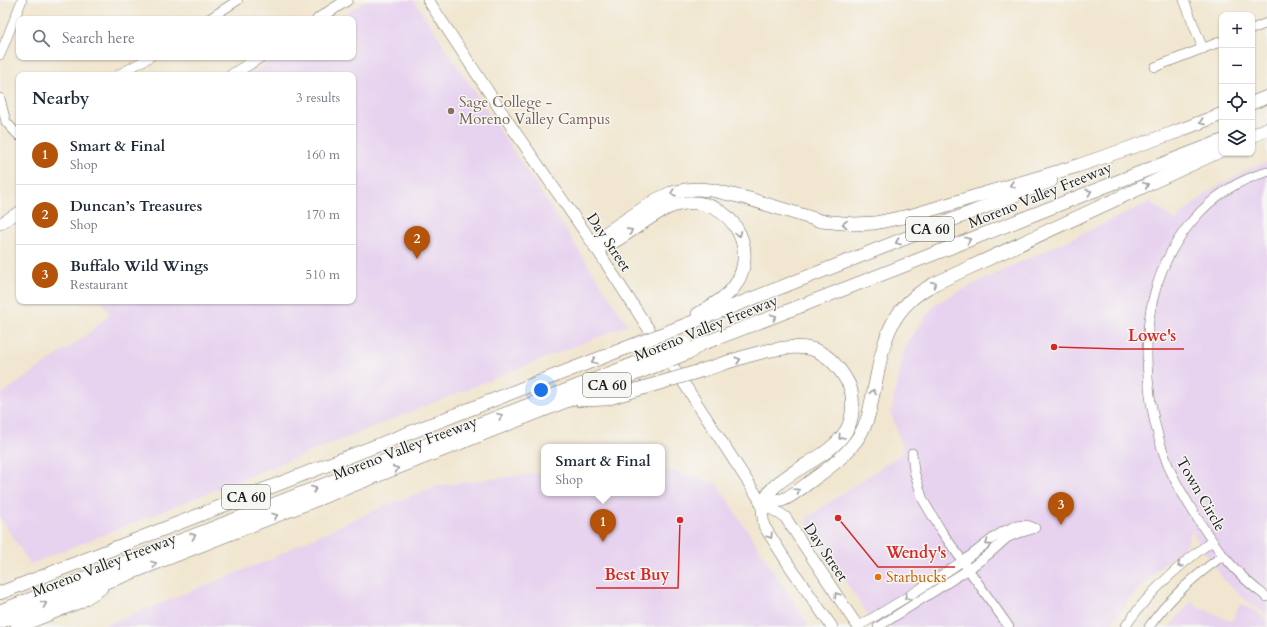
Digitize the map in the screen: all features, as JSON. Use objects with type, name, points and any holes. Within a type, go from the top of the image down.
[{"type":"highway","points":[[1255,102],[1267,97]]},
{"type":"highway","name":"Moreno Valley Freeway","points":[[0,593],[1219,115]]},
{"type":"highway","points":[[1255,128],[1267,123]]},
{"type":"highway","points":[[1255,135],[1267,129]]},
{"type":"highway","points":[[596,248],[605,234],[656,200],[671,193],[684,190],[711,190],[821,221],[854,224],[875,223],[913,214],[1077,166],[1182,130]]},
{"type":"highway","name":"Moreno Valley Freeway","points":[[0,622],[77,591],[118,578],[570,401],[642,366],[841,291],[1018,220],[1219,142]]},
{"type":"highway","points":[[761,502],[784,500],[830,467],[845,454],[857,439],[868,416],[886,335],[897,316],[910,299],[934,284],[1219,151]]},
{"type":"highway","points":[[596,248],[612,243],[665,209],[674,205],[698,202],[710,205],[731,220],[741,237],[745,252],[745,262],[739,279],[732,290],[721,299],[674,330]]},
{"type":"highway","points":[[570,401],[606,398],[759,353],[798,346],[813,350],[826,357],[836,365],[849,384],[853,403],[850,423],[846,430],[828,450],[775,486],[761,502]]},
{"type":"highway","points":[[0,611],[642,366]]},
{"type":"highway","points":[[17,627],[81,601],[118,578]]},
{"type":"main road","points":[[323,16],[347,0]]},
{"type":"main road","name":"Day Street","points":[[428,0],[511,126],[596,248],[761,502],[784,517],[858,627]]},
{"type":"main road","points":[[237,72],[255,60]]},
{"type":"main road","points":[[0,224],[16,214]]},
{"type":"main road","name":"Day Street","points":[[761,502],[764,526],[832,627]]},
{"type":"street","points":[[0,55],[22,0]]},
{"type":"street","points":[[214,16],[238,0]]},
{"type":"street","points":[[1184,0],[1203,49]]},
{"type":"street","points":[[1255,28],[1267,23]]},
{"type":"street","points":[[1155,67],[1219,42]]},
{"type":"street","points":[[123,72],[145,60]]},
{"type":"street","points":[[0,98],[6,122],[16,133]]},
{"type":"street","name":"Town Circle","points":[[1267,172],[1246,180],[1224,192],[1209,203],[1191,222],[1173,247],[1163,267],[1154,294],[1150,316],[1148,342],[1148,367],[1153,417],[1165,460],[1174,480],[1222,556],[1245,581],[1267,597]]},
{"type":"street","points":[[912,453],[914,471],[923,500],[942,532],[1009,627]]},
{"type":"street","points":[[858,627],[966,565],[989,554],[1007,538],[1035,528],[1027,524],[1006,531],[966,565],[878,627]]},
{"type":"street","points":[[1125,627],[1164,579],[1187,559],[1212,541]]},
{"type":"street","points":[[1149,627],[1179,591],[1194,577],[1222,556]]},
{"type":"shaded area","points":[[366,0],[414,0],[628,325],[30,564],[0,518],[0,395],[84,337],[110,314],[103,304],[356,304],[356,72],[255,72],[273,60],[356,60],[356,16],[342,16]]},
{"type":"shaded area","points":[[1267,163],[1267,615],[1245,599],[1224,580],[1191,531],[1187,544],[1164,563],[1131,597],[1109,627],[876,627],[807,524],[808,517],[904,452],[891,413],[905,346],[935,304],[976,283],[1150,202],[1176,221],[1178,217],[1211,190],[1252,167]]},
{"type":"shaded area","points":[[665,469],[717,484],[808,624],[807,627],[101,627],[269,560],[295,546],[384,506],[437,486],[541,472],[541,496],[665,496]]},
{"type":"shaded area","points":[[1192,601],[1196,606],[1232,621],[1240,604],[1257,612],[1267,621],[1267,627],[1169,627]]},
{"type":"place","name":"Sage College - Moreno Valley Campus","points":[[451,111]]},
{"type":"place","name":"Duncan’s Treasures","points":[[417,259]]},
{"type":"place","name":"Lowe's","points":[[1054,347]]},
{"type":"place","name":"Wendy's","points":[[838,518]]},
{"type":"place","name":"Best Buy","points":[[680,520]]},
{"type":"place","name":"Buffalo Wild Wings","points":[[1061,525]]},
{"type":"place","name":"Smart & Final","points":[[603,542]]},
{"type":"place","name":"Starbucks","points":[[878,577]]}]
